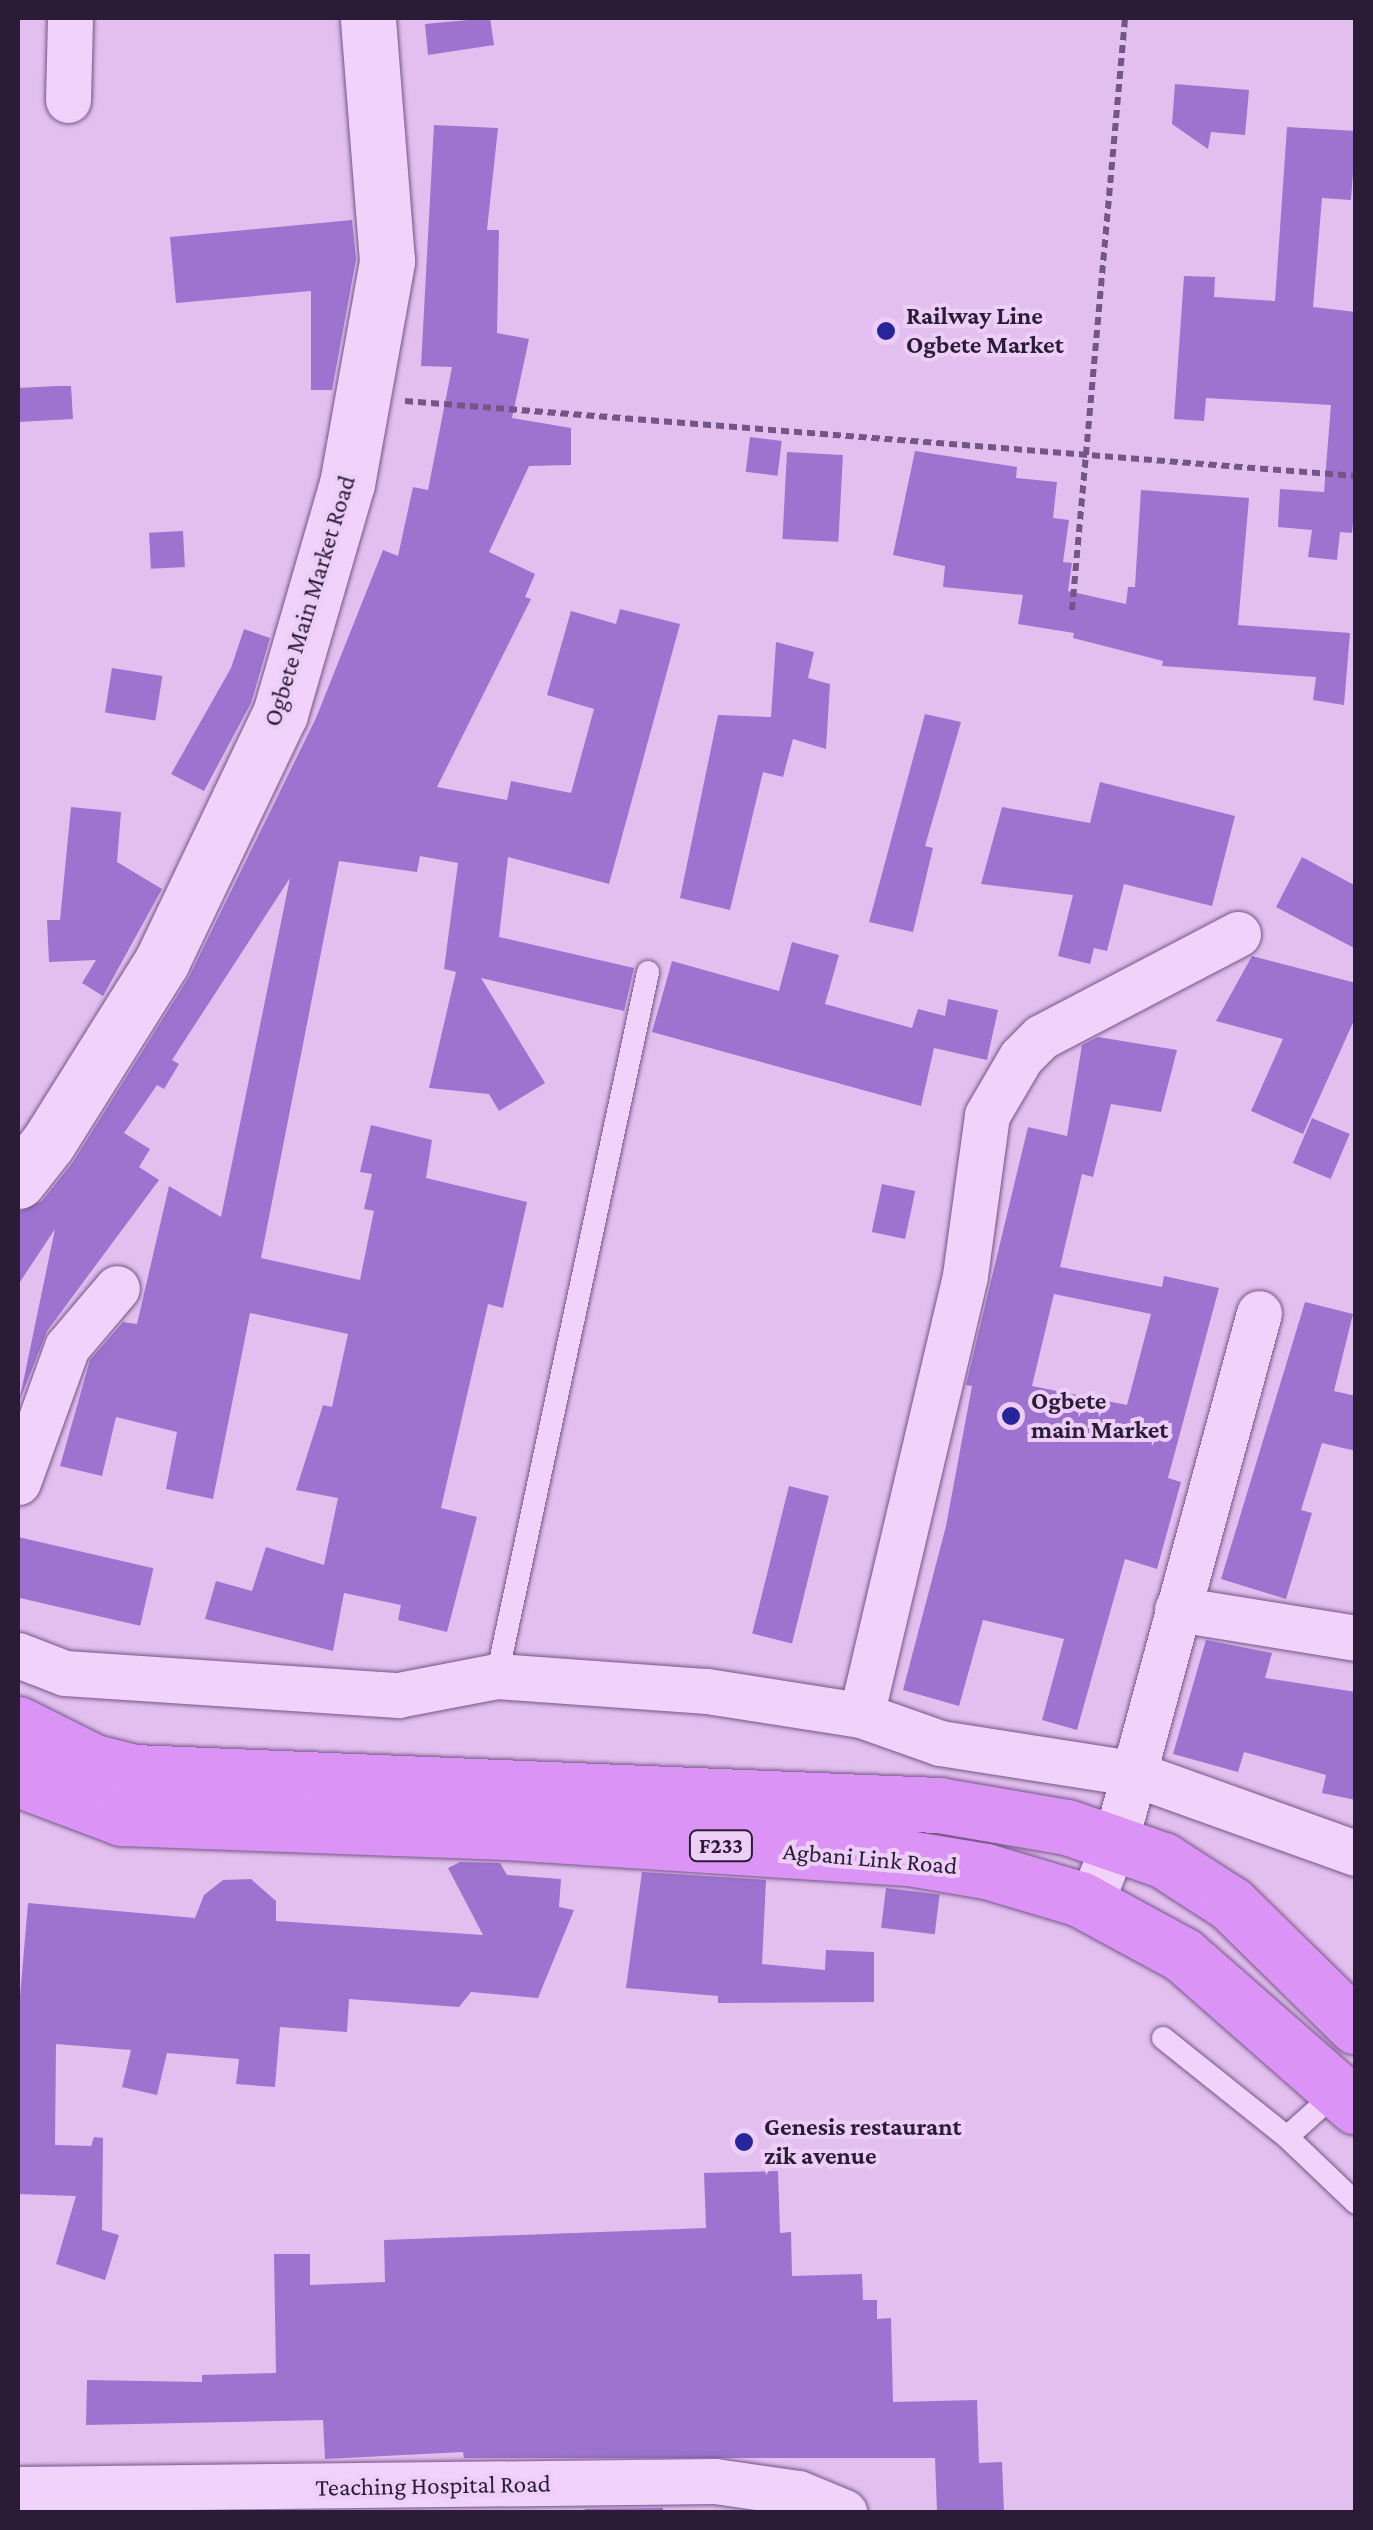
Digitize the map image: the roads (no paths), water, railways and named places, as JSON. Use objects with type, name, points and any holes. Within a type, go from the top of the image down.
[{"type":"main road","name":"F233","points":[[18,1724],[94,1762],[134,1772],[952,1806],[1116,1839],[1232,1904],[1356,2027]]},
{"type":"main road","name":"Agbani Link Road","points":[[18,1779],[122,1818],[508,1832],[908,1858],[986,1871],[1090,1904],[1184,1955],[1347,2098]]},
{"type":"street","points":[[68,100],[70,18]]},
{"type":"street","name":"Ogbete Main Market Road","points":[[18,1181],[48,1143],[162,960],[280,714],[348,484],[387,261],[368,18]]},
{"type":"street","points":[[861,1715],[965,1276],[987,1115],[1020,1057],[1041,1037],[1238,934]]},
{"type":"street","points":[[18,1482],[67,1347],[117,1288]]},
{"type":"street","points":[[1090,1904],[1116,1839],[1258,1313]]},
{"type":"street","points":[[1177,1610],[1356,1638]]},
{"type":"street","points":[[18,1655],[66,1673],[398,1695],[497,1676],[706,1691],[861,1715],[940,1743],[1132,1773],[1356,1853]]},
{"type":"street","name":"Teaching Hospital Road","points":[[18,2489],[198,2499],[411,2500],[565,2498],[716,2481],[798,2494],[844,2512]]},
{"type":"lane","points":[[497,1676],[648,972]]},
{"type":"lane","points":[[1163,2038],[1287,2137],[1356,2204]]},
{"type":"lane","points":[[1287,2137],[1347,2098]]},
{"type":"place","name":"Railway Line Ogbete Market","points":[[886,331]]},
{"type":"place","name":"Ogbete main Market","points":[[1011,1416]]},
{"type":"place","name":"Genesis restaurant zik avenue","points":[[744,2142]]}]
